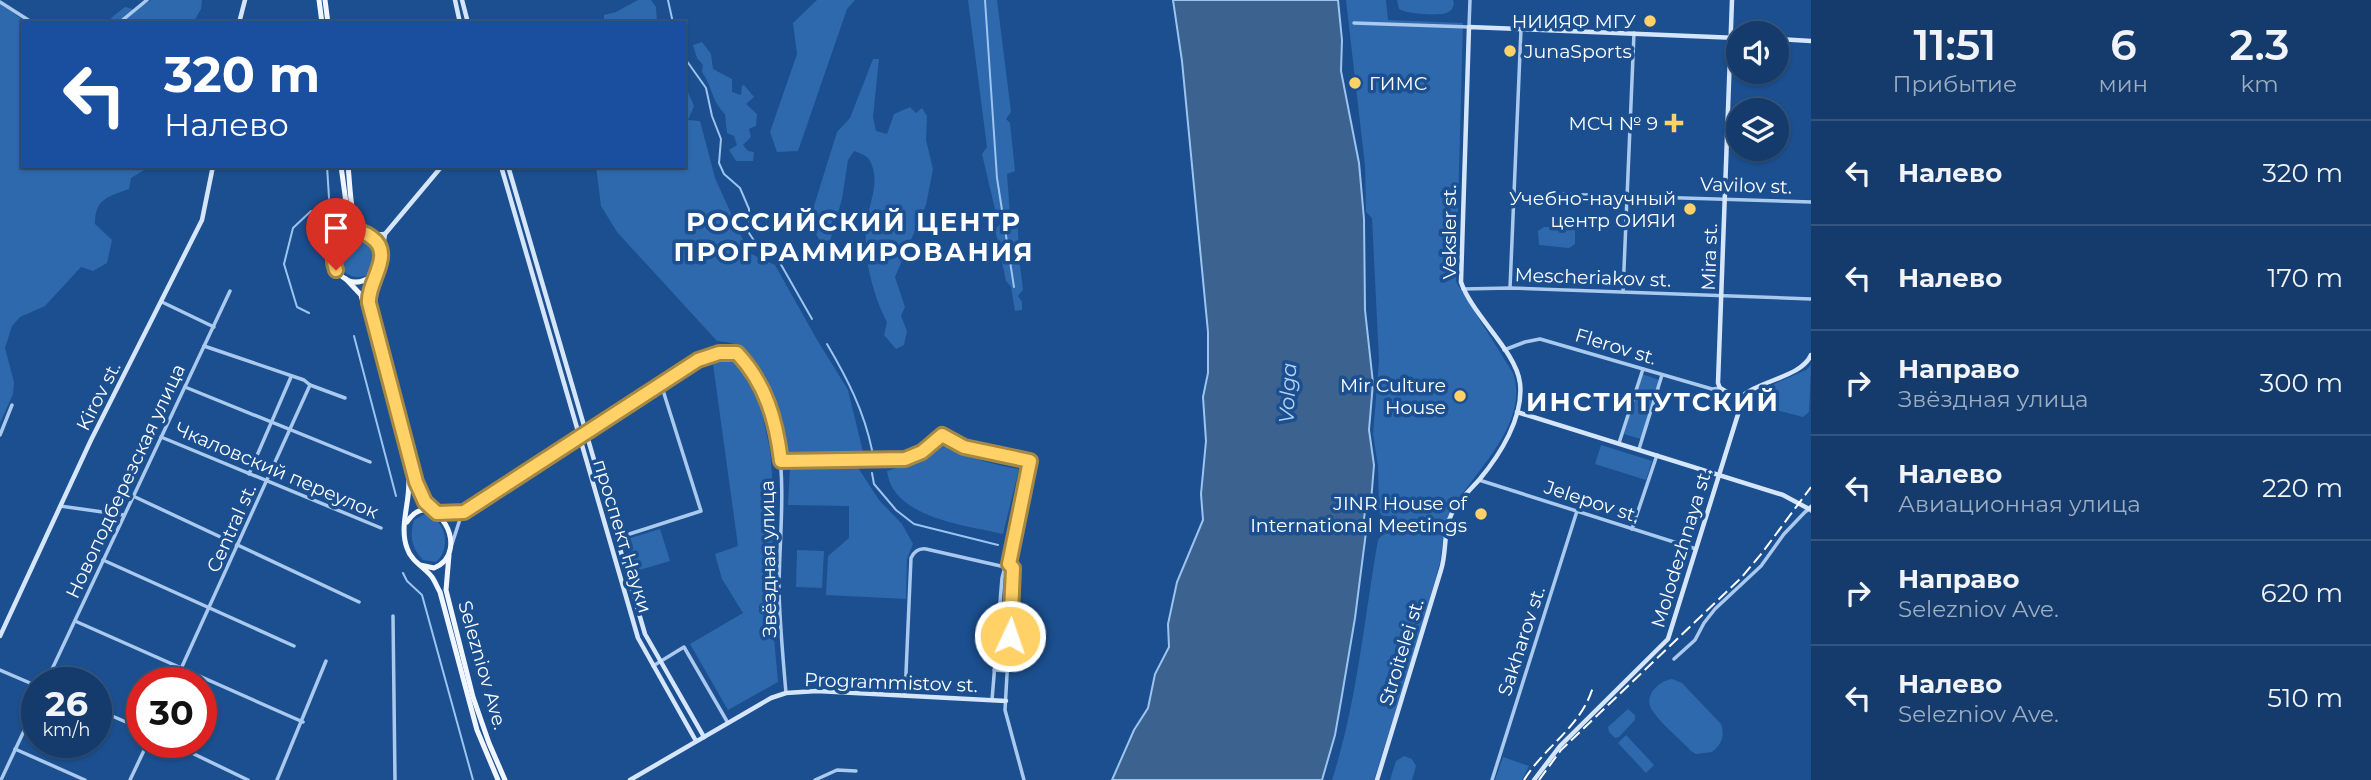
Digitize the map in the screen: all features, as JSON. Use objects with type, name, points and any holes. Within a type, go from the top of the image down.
[{"type":"main road","points":[[319,0],[322,21]]},
{"type":"main road","points":[[325,0],[328,21]]},
{"type":"main road","points":[[341,168],[348,216],[333,254],[333,262],[336,270],[361,295],[408,471],[410,494],[405,524],[406,546],[418,564],[434,568],[449,555],[451,547],[448,529],[419,491],[416,482],[369,303],[369,293],[382,258],[379,245],[355,220],[348,168]]},
{"type":"main road","points":[[340,239],[352,233],[367,234]]},
{"type":"main road","points":[[346,279],[361,281],[375,274],[380,267]]},
{"type":"main road","points":[[405,524],[422,509],[435,512]]},
{"type":"main road","name":"Selezniov Ave.","points":[[449,555],[447,594],[473,697],[505,780]]},
{"type":"main road","name":"Selezniov Ave.","points":[[418,564],[433,578],[440,592],[477,730],[498,780]]},
{"type":"street","points":[[121,21],[147,0]]},
{"type":"street","points":[[240,21],[245,0]]},
{"type":"street","points":[[455,0],[460,21]]},
{"type":"street","points":[[462,0],[467,21]]},
{"type":"street","name":"Veksler st.","points":[[1470,0],[1460,265],[1463,289],[1504,350],[1520,381],[1517,412],[1499,452],[1479,480]]},
{"type":"street","name":"Mira st.","points":[[1731,21],[1732,0]]},
{"type":"street","points":[[0,2],[30,21]]},
{"type":"street","points":[[1354,23],[1726,37]]},
{"type":"street","points":[[1510,288],[1521,29]]},
{"type":"street","points":[[1623,292],[1634,33]]},
{"type":"street","points":[[1789,40],[1811,41]]},
{"type":"street","name":"Mira st.","points":[[1720,388],[1718,377],[1729,84]]},
{"type":"street","name":"Kirov st.","points":[[0,636],[91,440],[202,220],[213,168]]},
{"type":"street","points":[[382,258],[385,234],[440,168]]},
{"type":"street","name":"проспект Науки","points":[[502,168],[638,638],[696,741]]},
{"type":"street","name":"проспект Науки","points":[[509,168],[646,634],[704,737]]},
{"type":"street","name":"Vavilov st.","points":[[1554,194],[1811,202]]},
{"type":"street","points":[[367,234],[385,234]]},
{"type":"street","name":"Mescheriakov st.","points":[[1463,289],[1510,288],[1811,299]]},
{"type":"street","name":"Новоподберезская улица","points":[[53,667],[230,291]]},
{"type":"street","points":[[162,302],[214,327]]},
{"type":"street","name":"Flerov st.","points":[[1504,350],[1540,339],[1712,390],[1720,388]]},
{"type":"street","points":[[204,346],[304,380],[310,385],[345,398]]},
{"type":"street","name":"Звёздная улица","points":[[661,384],[698,360],[719,353],[737,353],[751,368],[765,391],[775,424],[781,461],[779,593],[786,693]]},
{"type":"street","points":[[1720,388],[1739,399],[1744,394],[1802,366],[1810,356]]},
{"type":"street","points":[[1619,443],[1643,369]]},
{"type":"street","points":[[1639,449],[1662,375]]},
{"type":"street","points":[[249,474],[291,377]]},
{"type":"street","points":[[435,512],[463,513],[661,384],[701,511],[617,538]]},
{"type":"street","name":"Central st.","points":[[182,667],[310,385]]},
{"type":"street","points":[[185,387],[370,462]]},
{"type":"street","name":"Molodezhnaya st.","points":[[1534,780],[1560,746],[1668,639],[1739,411],[1739,399]]},
{"type":"street","points":[[0,435],[12,405]]},
{"type":"street","points":[[1517,412],[1783,495],[1810,509],[1784,534],[1761,566],[1715,609],[1695,640],[1674,659]]},
{"type":"street","points":[[781,461],[905,459],[922,452],[942,435],[964,447],[1030,461],[1009,566],[1005,710],[1024,780]]},
{"type":"street","name":"Чкаловский переулок","points":[[161,437],[381,528]]},
{"type":"street","points":[[1632,529],[1657,455]]},
{"type":"street","name":"Jelepov st.","points":[[1479,480],[1696,549]]},
{"type":"street","name":"Stroitelei st.","points":[[1377,780],[1443,562],[1450,518],[1479,480]]},
{"type":"street","points":[[133,496],[359,602]]},
{"type":"street","points":[[60,506],[124,515]]},
{"type":"street","name":"Sakharov st.","points":[[1492,780],[1577,511]]},
{"type":"street","points":[[451,547],[463,513]]},
{"type":"street","points":[[905,696],[913,554],[922,548],[1009,566]]},
{"type":"street","points":[[103,560],[294,646]]},
{"type":"street","points":[[992,700],[1002,578],[1009,566]]},
{"type":"street","points":[[393,616],[395,780]]},
{"type":"street","points":[[75,621],[175,667]]},
{"type":"street","points":[[653,666],[684,647],[728,723]]},
{"type":"street","points":[[277,780],[326,661]]},
{"type":"street","points":[[0,670],[21,679]]},
{"type":"street","points":[[994,670],[1008,671]]},
{"type":"street","points":[[217,685],[303,722]]},
{"type":"street","name":"Programmistov st.","points":[[630,780],[771,698],[786,693],[808,691],[1006,701]]},
{"type":"street","points":[[1,780],[21,736]]},
{"type":"street","points":[[15,749],[85,780]]},
{"type":"street","points":[[130,780],[140,758]]},
{"type":"street","points":[[203,758],[248,780]]},
{"type":"street","points":[[816,780],[837,770],[856,771]]},
{"type":"shaded area","points":[[151,0],[202,0],[201,9],[194,21],[113,21],[111,18],[125,7],[136,10]]},
{"type":"shaded area","points":[[638,0],[651,0],[656,7],[657,21],[604,21],[604,15]]},
{"type":"shaded area","points":[[817,0],[855,0],[847,9],[798,151],[777,152],[770,132],[797,54],[793,23]]},
{"type":"shaded area","points":[[968,0],[997,0],[1011,112],[1006,119],[1010,123],[1015,171],[1007,174],[1010,215],[1017,216],[1019,249],[1011,256],[1020,265],[1023,290],[1018,296],[1022,302],[1022,310],[1015,311],[995,229],[1006,219],[1005,215],[997,218],[982,154],[987,147]]},
{"type":"shaded area","points":[[1346,0],[1386,0],[1388,20],[1463,23],[1456,282],[1513,373],[1516,392],[1514,410],[1498,446],[1448,516],[1432,593],[1374,780],[1332,780],[1354,691],[1378,540],[1391,524],[1390,516],[1383,516],[1379,512],[1378,466],[1373,434],[1379,361],[1372,218],[1366,212],[1365,166]]},
{"type":"shaded area","points":[[1397,0],[1453,0],[1454,4],[1452,10],[1446,13],[1422,14],[1399,9]]},
{"type":"shaded area","points":[[0,3],[24,21],[21,21],[21,168],[148,168],[131,178],[129,189],[104,200],[97,209],[95,224],[112,240],[107,263],[93,271],[81,267],[45,306],[20,317],[12,326],[5,348],[14,382],[13,394],[0,423]]},
{"type":"shaded area","points":[[702,42],[711,54],[713,69],[732,79],[732,92],[741,95],[744,85],[754,97],[746,104],[757,114],[756,126],[749,129],[751,137],[743,145],[748,151],[754,152],[753,161],[736,161],[729,150],[737,145],[734,136],[727,133],[725,114],[717,104],[702,72],[703,65],[697,58],[693,45]]},
{"type":"shaded area","points":[[873,59],[879,59],[873,117],[876,131],[887,134],[894,114],[910,107],[916,113],[922,108],[927,116],[926,140],[933,169],[926,205],[895,277],[905,307],[901,316],[907,331],[904,345],[896,349],[884,335],[887,322],[877,299],[867,260],[866,234],[874,178],[871,163],[864,155],[854,151],[848,160],[842,199],[830,241],[821,243],[816,234],[814,206],[837,132],[850,118]]},
{"type":"shaded area","points":[[686,88],[694,106],[688,120],[700,121],[715,178],[749,253],[775,265],[848,390],[864,456],[786,458],[774,396],[759,367],[750,355],[736,345],[717,341],[617,232],[601,206],[596,168],[686,168]]},
{"type":"shaded area","points":[[1544,227],[1571,227],[1575,231],[1575,244],[1569,248],[1539,245],[1538,231]]},
{"type":"shaded area","points":[[358,237],[372,243],[378,257],[372,271],[358,277],[344,271],[338,257],[344,243]]},
{"type":"shaded area","points":[[733,358],[760,403],[770,450],[774,499],[770,594],[778,682],[728,710],[690,644],[743,613],[722,579],[715,554],[738,546],[713,364]]},
{"type":"shaded area","points":[[1811,365],[1809,412],[1803,417],[1768,408],[1774,384],[1806,370]]},
{"type":"shaded area","points":[[1642,374],[1659,380],[1641,439],[1624,434]]},
{"type":"shaded area","points":[[945,441],[971,456],[1019,469],[1003,534],[927,514],[901,498],[892,487],[887,471],[916,462]]},
{"type":"shaded area","points":[[1601,445],[1652,461],[1646,480],[1595,464]]},
{"type":"shaded area","points":[[857,466],[879,500],[902,524],[913,544],[907,559],[906,599],[826,595],[828,556],[849,538],[849,506],[788,505],[790,467]]},
{"type":"shaded area","points":[[425,514],[438,522],[444,535],[444,549],[436,562],[423,560],[412,542],[414,520]]},
{"type":"shaded area","points":[[660,529],[670,561],[636,571],[627,539]]},
{"type":"shaded area","points":[[797,550],[824,551],[822,588],[796,587]]},
{"type":"shaded area","points":[[1672,679],[1682,683],[1721,724],[1722,740],[1712,752],[1696,754],[1691,751],[1652,710],[1651,694],[1662,683]]},
{"type":"shaded area","points":[[1628,709],[1635,715],[1635,720],[1615,738],[1608,727]]},
{"type":"shaded area","points":[[1626,735],[1654,765],[1646,773],[1618,743]]},
{"type":"shaded area","points":[[1404,756],[1412,759],[1416,766],[1412,780],[1390,780],[1396,761]]},
{"type":"shaded area","points":[[1503,757],[1529,766],[1522,780],[1495,780]]},
{"type":"water","name":"Volga","points":[[1173,0],[1338,0],[1342,40],[1341,71],[1359,163],[1364,219],[1365,310],[1373,383],[1369,430],[1374,465],[1371,502],[1366,505],[1362,532],[1370,529],[1366,532],[1355,618],[1335,735],[1322,780],[1112,780],[1134,730],[1148,708],[1155,674],[1169,647],[1168,624],[1177,582],[1203,520],[1201,494],[1206,441],[1203,397],[1208,373],[1208,332],[1182,61]]},
{"type":"waterway","points":[[668,0],[673,21]]},
{"type":"waterway","points":[[985,0],[997,178],[1014,287]]},
{"type":"waterway","points":[[686,60],[706,88],[712,116],[721,139],[719,163],[724,174],[740,188],[749,209],[749,233],[757,245],[775,254],[812,319]]},
{"type":"waterway","points":[[327,168],[329,198]]},
{"type":"waterway","points":[[309,313],[297,307],[284,264],[293,228],[311,211]]},
{"type":"waterway","points":[[354,336],[396,496]]},
{"type":"waterway","points":[[827,344],[854,395],[872,450]]},
{"type":"waterway","points":[[872,473],[874,484],[896,510],[914,524],[998,545]]},
{"type":"waterway","points":[[403,573],[407,581],[422,595],[473,780]]},
{"type":"railway","points":[[1539,780],[1561,750],[1741,578],[1811,487]]},
{"type":"railway","points":[[1524,780],[1580,714],[1593,687]]},
{"type":"place","name":"НИИЯФ МГУ","points":[[1650,21]]},
{"type":"place","name":"JunaSports","points":[[1510,51]]},
{"type":"place","name":"ГИМС","points":[[1355,83]]},
{"type":"place","name":"МСЧ № 9","points":[[1674,123]]},
{"type":"place","name":"Учебно-научный центр ОИЯИ","points":[[1690,209]]},
{"type":"place","name":"Mir Culture House","points":[[1460,396]]},
{"type":"place","name":"JINR House of International Meetings","points":[[1481,514]]},
{"type":"district","name":"РОССИЙСКИЙ ЦЕНТР ПРОГРАММИРОВАНИЯ","points":[[854,237]]},
{"type":"district","name":"ИНСТИТУТСКИЙ","points":[[1653,402]]},
{"type":"route","points":[[336,270],[333,262],[335,246],[345,235],[365,233],[379,245],[382,258],[369,293],[369,303],[416,482],[425,502],[433,511],[463,513],[698,360],[719,353],[737,353],[751,368],[765,391],[775,424],[781,461],[905,459],[922,452],[942,435],[964,447],[1030,461],[1009,564],[1013,568],[1010,636]]}]
